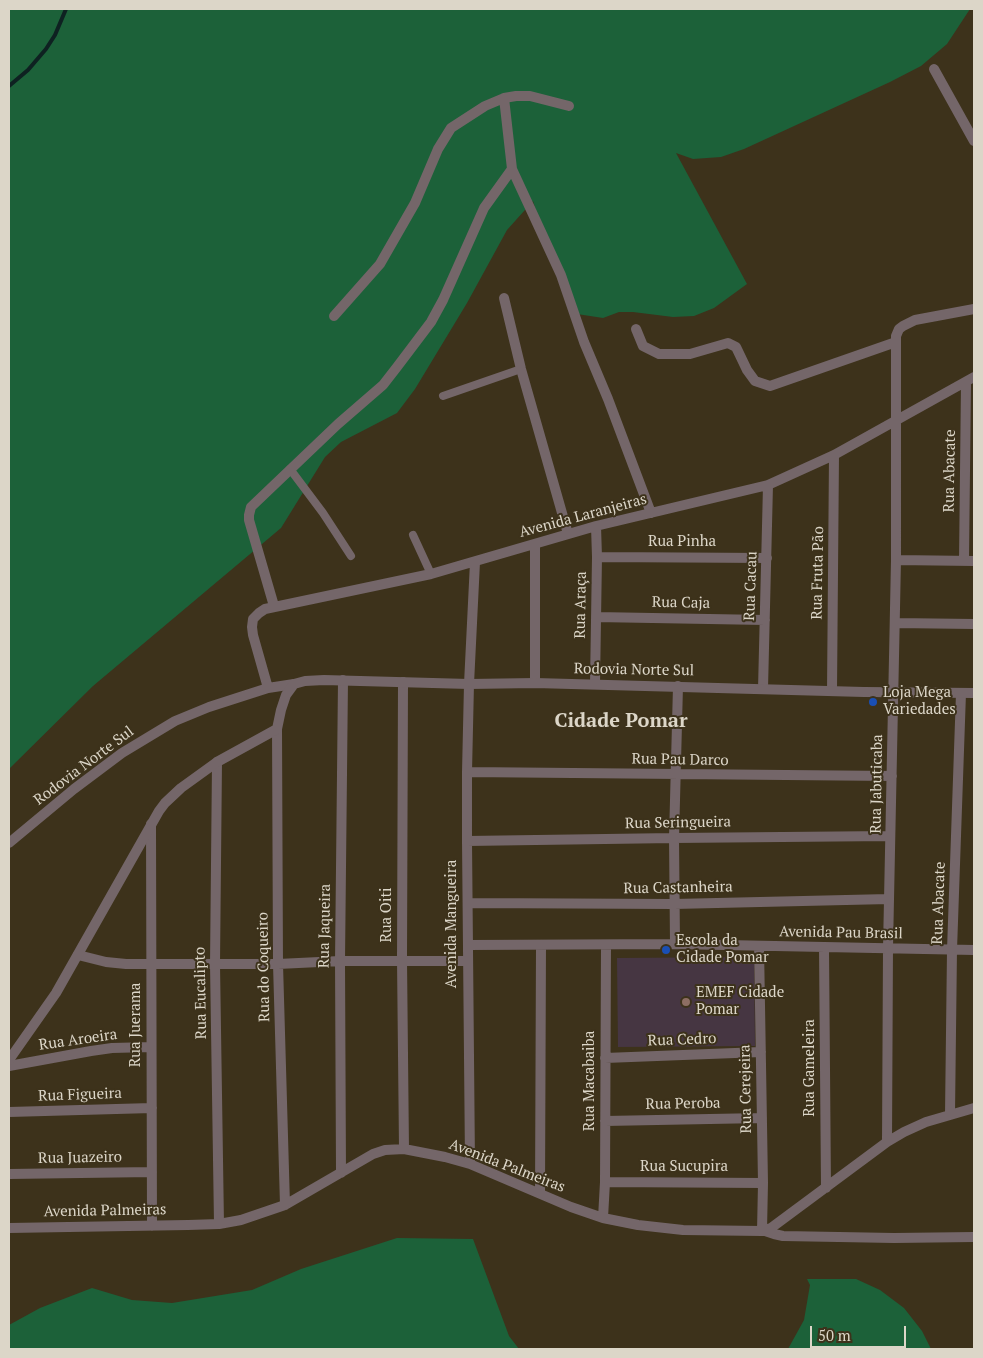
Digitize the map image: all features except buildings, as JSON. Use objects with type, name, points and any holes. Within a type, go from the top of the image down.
[{"type":"street","points":[[934,69],[974,142]]},
{"type":"street","points":[[334,316],[380,264],[415,203],[438,149],[451,128],[485,106],[504,98],[530,96],[569,106]]},
{"type":"street","points":[[504,98],[512,170],[561,275],[584,342],[608,399],[651,513]]},
{"type":"street","points":[[274,606],[251,526],[249,515],[251,507],[338,424],[383,385],[431,322],[443,300],[484,208],[512,170]]},
{"type":"street","points":[[504,298],[521,369],[568,534]]},
{"type":"street","points":[[636,329],[643,346],[659,354],[690,354],[728,343],[736,346],[747,370],[755,380],[770,386],[896,339],[899,329],[915,320],[974,309]]},
{"type":"street","name":"Rua Jabuticaba","points":[[887,1142],[888,948],[896,560],[896,339]]},
{"type":"street","name":"Avenida Laranjeiras","points":[[268,688],[252,627],[253,619],[259,613],[274,606],[431,574],[596,526],[768,485],[834,455],[970,380]]},
{"type":"street","name":"Rua Abacate","points":[[969,561],[970,380]]},
{"type":"street","name":"Rua Fruta Pão","points":[[832,691],[834,455]]},
{"type":"street","name":"Rua Cacau","points":[[763,689],[768,485]]},
{"type":"street","name":"Rua Araça","points":[[595,684],[596,526]]},
{"type":"street","points":[[534,683],[535,544]]},
{"type":"street","name":"Rua Pinha","points":[[597,557],[767,558]]},
{"type":"street","points":[[896,560],[969,561]]},
{"type":"street","name":"Avenida Mangueira","points":[[470,1164],[467,772],[468,684],[475,562]]},
{"type":"street","name":"Rua Caja","points":[[596,617],[765,620]]},
{"type":"street","points":[[895,623],[974,624]]},
{"type":"street","name":"Rua Jaqueira","points":[[341,1173],[340,961],[343,680]]},
{"type":"street","name":"Rodovia Norte Sul","points":[[9,843],[74,789],[122,753],[175,721],[209,707],[268,688],[305,681],[595,684],[894,693],[974,693]]},
{"type":"street","name":"Rua Oiti","points":[[403,682],[402,960],[404,1149]]},
{"type":"street","points":[[9,1060],[56,994],[162,807],[173,795],[217,762],[276,728],[286,695],[294,684]]},
{"type":"street","points":[[675,944],[674,838],[678,686]]},
{"type":"street","name":"Rua Abacate","points":[[950,1114],[952,950],[961,693]]},
{"type":"street","name":"Rua do Coqueiro","points":[[276,728],[278,964],[285,1205]]},
{"type":"street","name":"Rua Eucalipto","points":[[217,762],[215,964],[219,1224]]},
{"type":"street","name":"Rua Pau Darco","points":[[467,772],[892,776]]},
{"type":"street","name":"Rua Juerama","points":[[151,824],[152,1226]]},
{"type":"street","name":"Rua Seringueira","points":[[467,842],[890,836]]},
{"type":"street","name":"Rua Castanheira","points":[[468,902],[674,904],[889,899]]},
{"type":"street","name":"Avenida Pau Brasil","points":[[468,945],[675,944],[974,950]]},
{"type":"street","points":[[540,1193],[541,945]]},
{"type":"street","name":"Rua Macabaiba","points":[[603,1218],[605,1182],[606,945]]},
{"type":"street","name":"Rua Cerejeira","points":[[758,946],[764,1231]]},
{"type":"street","name":"Rua Gameleira","points":[[824,948],[826,1188]]},
{"type":"street","points":[[78,955],[114,964],[151,965],[278,964],[402,960],[468,961]]},
{"type":"street","name":"Rua Aroeira","points":[[9,1066],[112,1048],[151,1048]]},
{"type":"street","name":"Rua Cedro","points":[[605,1058],[761,1052]]},
{"type":"street","name":"Rua Figueira","points":[[9,1112],[152,1108]]},
{"type":"street","points":[[764,1231],[771,1228],[887,1142],[904,1132],[926,1122],[974,1108]]},
{"type":"street","name":"Rua Peroba","points":[[605,1121],[762,1118]]},
{"type":"street","name":"Avenida Palmeiras","points":[[9,1228],[219,1224],[242,1220],[285,1205],[373,1154],[385,1150],[404,1149],[470,1164],[570,1207],[603,1218],[638,1225],[683,1230],[764,1231],[783,1236],[974,1237]]},
{"type":"street","name":"Rua Juazeiro","points":[[9,1174],[152,1172]]},
{"type":"street","name":"Rua Sucupira","points":[[605,1182],[763,1183]]},
{"type":"lane","points":[[444,396],[521,369]]},
{"type":"lane","points":[[290,469],[352,556]]},
{"type":"lane","points":[[413,535],[431,574]]},
{"type":"shaded area","name":"EMEF Cidade Pomar","points":[[754,957],[755,1046],[618,1047],[617,958]]},
{"type":"green space","points":[[9,9],[970,9],[947,44],[921,66],[890,82],[744,149],[721,157],[693,159],[676,153],[747,284],[714,308],[694,316],[673,317],[633,312],[619,312],[603,318],[577,314],[552,264],[533,201],[507,230],[467,303],[415,389],[397,413],[341,442],[325,457],[281,528],[93,686],[9,769]]},
{"type":"green space","points":[[397,1238],[473,1239],[509,1336],[519,1349],[9,1349],[9,1325],[40,1308],[92,1288],[132,1300],[172,1303],[252,1290],[301,1269]]},
{"type":"green space","points":[[807,1279],[856,1279],[880,1290],[904,1308],[922,1331],[931,1349],[788,1349],[804,1320],[810,1285]]},
{"type":"waterway","points":[[9,86],[28,70],[46,49],[55,35],[66,9]]},
{"type":"place","name":"Loja Mega Variedades","points":[[873,702]]},
{"type":"place","name":"Escola da Cidade Pomar","points":[[666,950]]},
{"type":"place","name":"EMEF Cidade Pomar","points":[[686,1002]]},
{"type":"district","name":"Cidade Pomar","points":[[621,721]]}]
